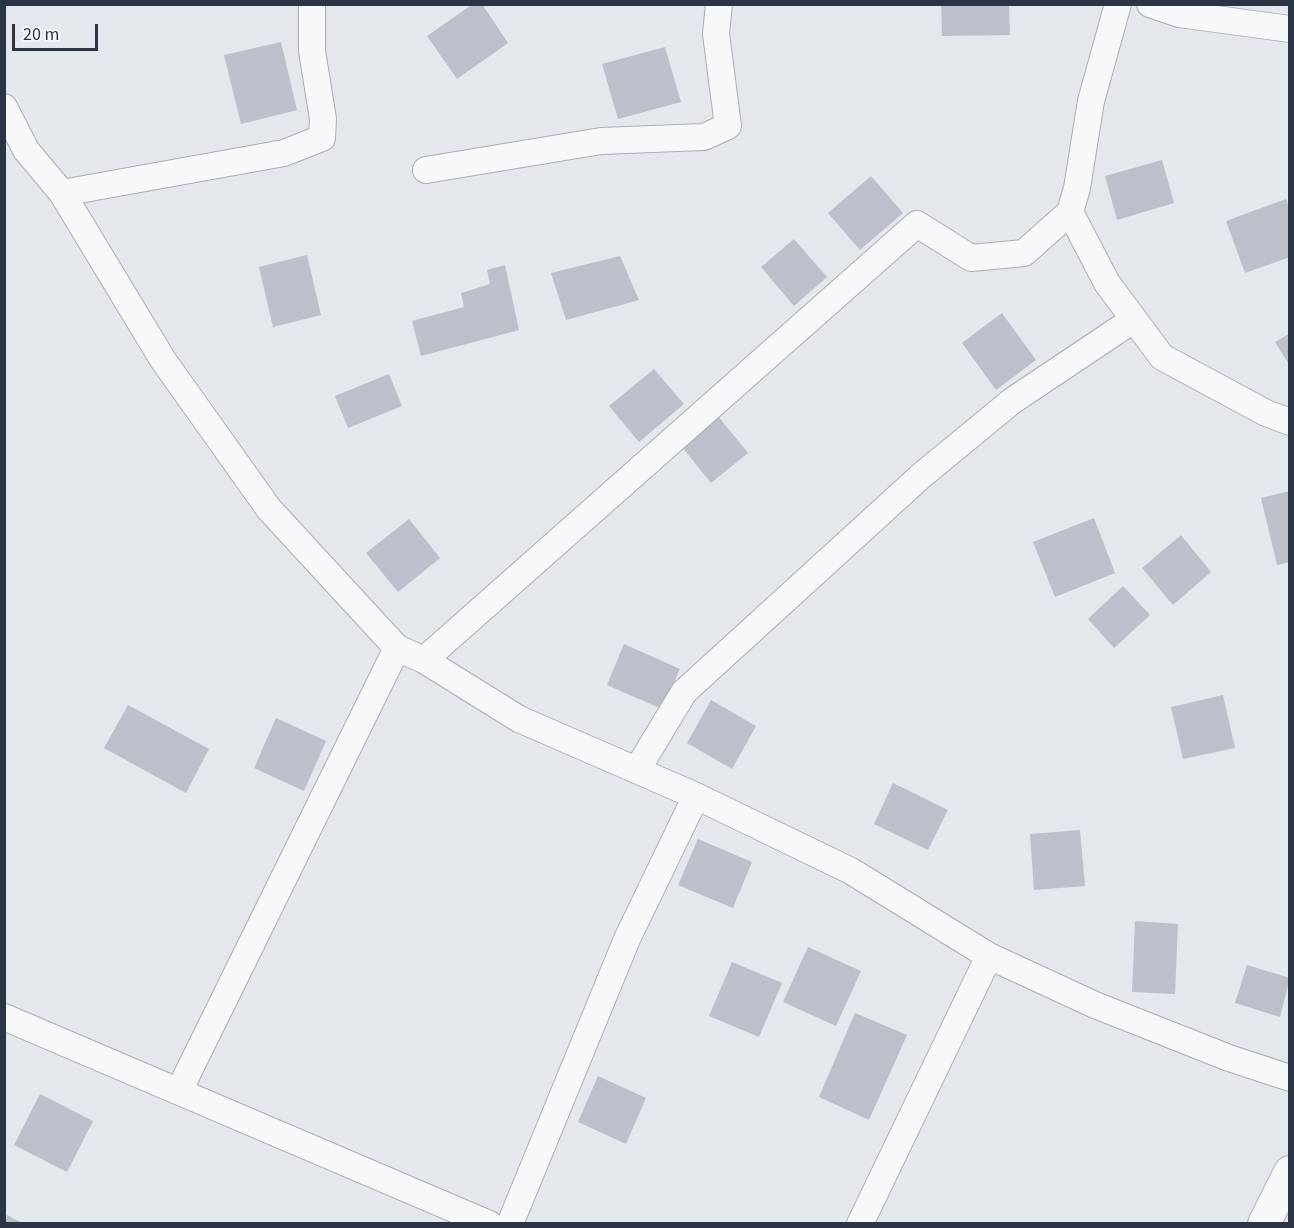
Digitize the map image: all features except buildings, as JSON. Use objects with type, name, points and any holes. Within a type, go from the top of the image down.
[{"type":"street","points":[[62,193],[284,153],[322,138],[323,119],[312,51],[312,4]]},
{"type":"street","points":[[426,170],[601,141],[704,137],[728,126],[716,34],[719,4]]},
{"type":"street","points":[[423,660],[917,224],[971,258],[1024,253],[1070,212],[1077,188],[1091,101],[1118,4]]},
{"type":"street","points":[[1150,4],[1179,14],[1290,28]]},
{"type":"street","points":[[4,107],[26,150],[62,193],[163,360],[269,509],[397,648],[423,660],[519,719],[696,796],[851,871],[989,956],[1095,1005],[1229,1058],[1290,1078]]},
{"type":"street","points":[[1070,212],[1107,283],[1162,357],[1266,413],[1290,422]]},
{"type":"street","points":[[637,770],[684,692],[903,492],[1012,401],[1133,320]]},
{"type":"street","points":[[179,1091],[397,648]]},
{"type":"street","points":[[510,1224],[627,939],[696,796]]},
{"type":"street","points":[[860,1224],[989,956]]},
{"type":"street","points":[[4,1017],[179,1091],[461,1218],[489,1224]]},
{"type":"street","points":[[1264,1224],[1290,1172]]}]
